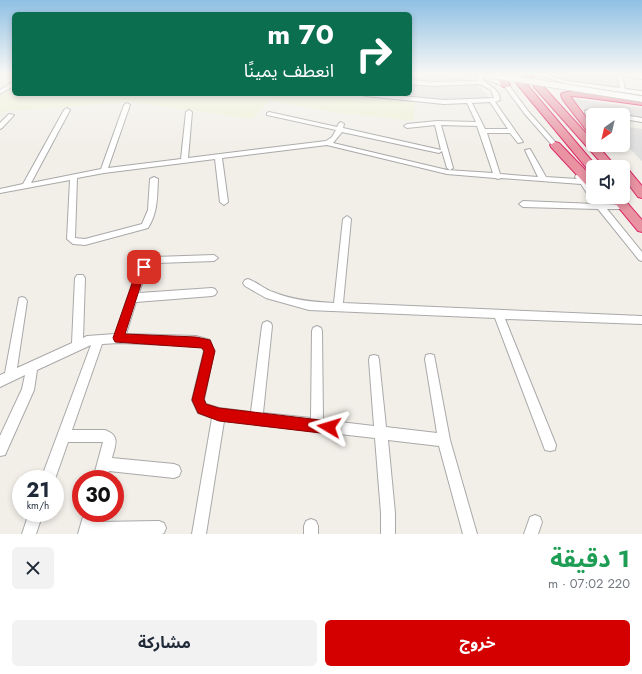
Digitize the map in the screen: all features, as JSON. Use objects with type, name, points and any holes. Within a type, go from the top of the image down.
[{"type":"highway","points":[[534,99],[586,161]]},
{"type":"highway","points":[[550,99],[605,160]]},
{"type":"highway","points":[[567,99],[586,124]]},
{"type":"highway","points":[[555,145],[586,181]]},
{"type":"highway","points":[[608,152],[615,160]]},
{"type":"highway","points":[[630,179],[642,194]]},
{"type":"highway","points":[[630,188],[642,201]]},
{"type":"highway","points":[[613,204],[624,207]]},
{"type":"highway","points":[[622,204],[642,228]]},
{"type":"street","points":[[404,99],[428,102],[495,101],[520,142]]},
{"type":"street","points":[[516,99],[555,145]]},
{"type":"street","points":[[469,102],[482,130],[498,177]]},
{"type":"street","points":[[104,171],[127,105]]},
{"type":"street","points":[[27,184],[67,110]]},
{"type":"street","points":[[184,160],[189,112]]},
{"type":"street","points":[[269,114],[341,127],[440,151]]},
{"type":"street","points":[[0,127],[11,115]]},
{"type":"street","points":[[630,118],[642,120]]},
{"type":"street","points":[[407,126],[437,123],[479,124]]},
{"type":"street","points":[[437,123],[450,168]]},
{"type":"street","points":[[0,190],[104,171],[327,143],[333,140],[341,127]]},
{"type":"street","points":[[482,130],[512,131]]},
{"type":"street","points":[[327,143],[447,172],[586,183]]},
{"type":"street","points":[[528,150],[543,179]]},
{"type":"street","points":[[218,156],[224,202]]},
{"type":"street","points":[[74,176],[71,239],[76,242],[85,242],[146,226],[151,219],[154,179]]},
{"type":"street","points":[[524,204],[586,202]]},
{"type":"street","points":[[604,204],[642,258]]},
{"type":"street","points":[[338,308],[347,219]]},
{"type":"street","points":[[119,338],[140,275],[149,263],[165,259],[214,258]]},
{"type":"street","points":[[76,345],[80,278]]},
{"type":"street","points":[[248,283],[256,289],[281,299],[309,306],[642,320]]},
{"type":"street","points":[[132,298],[212,292]]},
{"type":"street","points":[[5,379],[22,301]]},
{"type":"street","points":[[498,314],[550,445]]},
{"type":"street","points":[[256,419],[267,326]]},
{"type":"street","points":[[317,331],[317,426]]},
{"type":"street","points":[[5,379],[76,345],[98,340],[119,338],[196,341],[206,344],[210,351],[198,400],[202,409],[219,414],[256,419],[444,440]]},
{"type":"street","points":[[51,470],[98,340]]},
{"type":"street","points":[[430,359],[444,440],[470,534]]},
{"type":"street","points":[[374,360],[388,513],[388,534]]},
{"type":"street","points":[[0,450],[28,390],[32,366]]},
{"type":"street","points":[[199,534],[219,414]]},
{"type":"street","points":[[64,436],[105,436],[110,440],[102,470]]},
{"type":"street","points":[[104,464],[174,471]]},
{"type":"street","points":[[29,534],[33,522]]},
{"type":"street","points":[[89,522],[86,532],[159,528]]},
{"type":"shaded area","points":[[420,99],[490,99],[428,100]]},
{"type":"shaded area","points":[[574,99],[642,108],[642,120],[630,117],[630,108],[586,108],[585,112]]},
{"type":"shaded area","points":[[630,127],[642,129],[642,161],[630,149]]},
{"type":"green space","points":[[0,99],[362,99],[416,102],[413,121],[341,113],[269,101],[252,119],[130,102],[0,112]]},
{"type":"route","points":[[144,267],[119,338],[196,341],[206,344],[210,351],[198,400],[202,409],[219,414],[329,427]]}]
